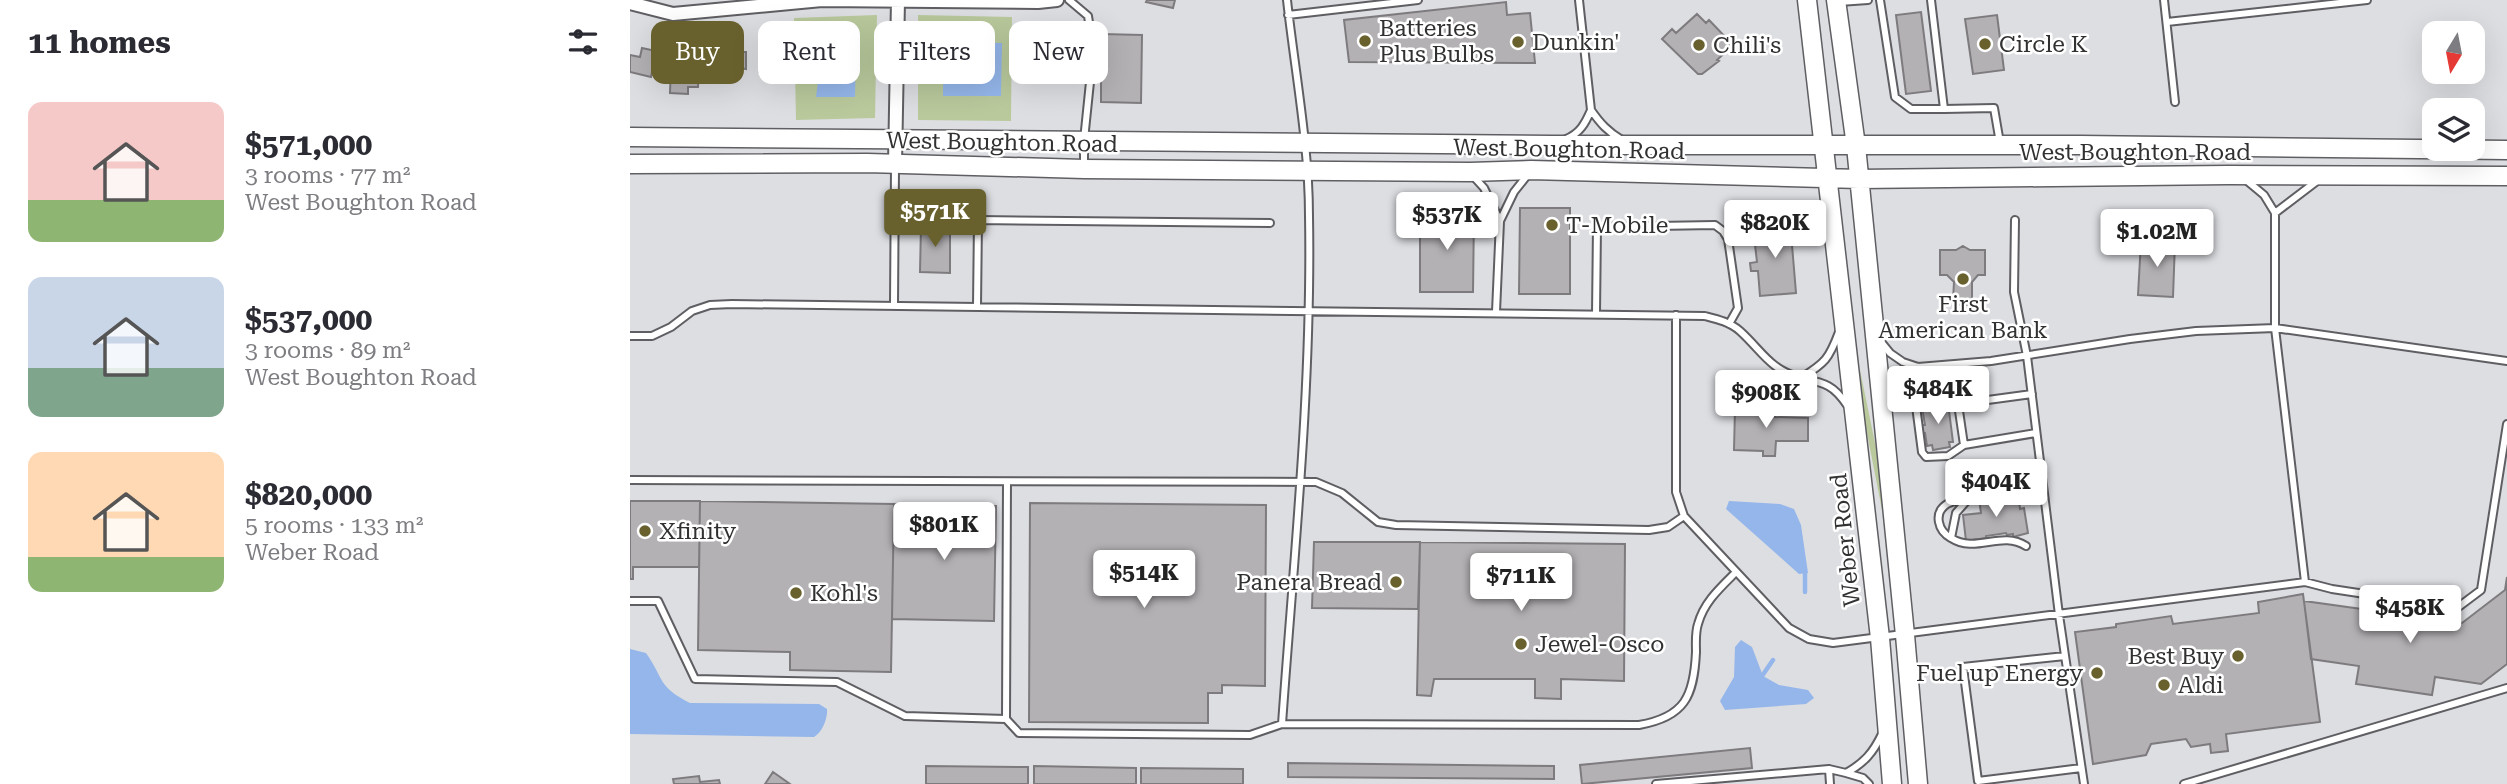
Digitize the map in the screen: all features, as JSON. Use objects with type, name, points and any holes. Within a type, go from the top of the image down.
[{"type":"main road","name":"Weber Road","points":[[1807,0],[1880,638],[1892,784]]},
{"type":"main road","points":[[1836,1],[1856,146],[1918,784]]},
{"type":"main road","name":"West Boughton Road","points":[[630,137],[2507,150]]},
{"type":"main road","name":"West Boughton Road","points":[[630,164],[895,164],[1306,171],[1531,170],[1859,179],[2228,174],[2507,176]]},
{"type":"street","points":[[895,164],[898,0]]},
{"type":"street","points":[[630,3],[673,14],[822,1],[1057,0]]},
{"type":"lane","points":[[1069,0],[1088,16],[1089,21]]},
{"type":"lane","points":[[1283,724],[1309,312],[1309,213],[1304,142],[1286,0]]},
{"type":"lane","points":[[1288,15],[1418,0]]},
{"type":"lane","points":[[1552,145],[1576,135],[1585,125],[1591,110],[1578,0]]},
{"type":"lane","points":[[1836,1],[1868,0]]},
{"type":"lane","points":[[1880,0],[1895,97],[1911,109],[1994,108],[2000,145]]},
{"type":"lane","points":[[1931,0],[1944,109]]},
{"type":"lane","points":[[2164,0],[2175,102]]},
{"type":"lane","points":[[2167,22],[2367,0]]},
{"type":"lane","points":[[1084,169],[1090,84]]},
{"type":"lane","points":[[1591,110],[1611,134],[1630,144]]},
{"type":"lane","points":[[894,305],[895,164]]},
{"type":"lane","points":[[1496,312],[1500,221],[1514,192],[1531,170]]},
{"type":"lane","points":[[1471,172],[1483,188],[1500,221]]},
{"type":"lane","points":[[2228,174],[2247,181],[2264,195],[2275,213],[2274,328],[2305,582]]},
{"type":"lane","points":[[2275,213],[2325,176]]},
{"type":"lane","points":[[977,306],[978,220],[1270,223]]},
{"type":"lane","points":[[2015,220],[2014,292],[2027,356],[2059,615],[2084,784]]},
{"type":"lane","points":[[1596,314],[1597,227],[1715,225],[1723,230],[1728,239],[1738,308],[1729,324]]},
{"type":"lane","points":[[630,336],[652,336],[671,327],[692,311],[710,305],[1705,316],[1739,330],[1771,364],[1785,373],[1826,383],[1839,394],[1854,416]]},
{"type":"lane","points":[[1676,315],[1676,492],[1684,516],[1789,628],[1810,639],[1833,643],[2305,582],[2332,589],[2457,608],[2481,590],[2507,424]]},
{"type":"lane","points":[[1801,378],[1823,365],[1842,324]]},
{"type":"lane","points":[[1875,335],[1890,353],[1903,362],[1918,367],[1991,361],[2168,334],[2274,328],[2507,361]]},
{"type":"lane","points":[[1883,415],[1898,385],[1918,367]]},
{"type":"lane","points":[[1964,445],[1958,404],[1951,394],[1944,389],[1925,391],[1919,395],[1916,406],[1921,447],[1926,457],[1951,455],[1964,445],[2036,433]]},
{"type":"lane","points":[[1958,404],[2032,394]]},
{"type":"lane","points":[[630,481],[1316,482],[1342,493],[1378,522],[1396,525],[1649,530],[1668,527],[1684,516]]},
{"type":"lane","points":[[1007,482],[1006,719],[1019,733],[1250,735],[1283,724],[1639,725],[1659,722],[1677,711],[1689,695],[1695,675],[1697,625],[1709,599],[1736,572]]},
{"type":"lane","points":[[1951,538],[1956,513],[1977,489]]},
{"type":"lane","points":[[1967,498],[1950,503],[1940,513],[1939,528],[1942,532],[1959,543],[1971,545],[2016,540],[2026,546]]},
{"type":"lane","points":[[630,601],[658,601],[695,679],[837,682],[905,716],[1006,719]]},
{"type":"lane","points":[[2065,656],[1963,667],[1978,780],[2081,768]]},
{"type":"lane","points":[[2184,784],[2507,688]]},
{"type":"lane","points":[[1846,773],[1863,763],[1875,750],[1887,723]]},
{"type":"lane","points":[[1829,769],[1830,784]]},
{"type":"lane","points":[[1656,784],[1829,769],[1863,778],[1869,784]]},
{"type":"green space","points":[[877,15],[877,21],[874,21],[875,118],[796,120],[795,84],[860,84],[860,21],[794,21],[794,18]]},
{"type":"green space","points":[[918,15],[1012,17],[1012,21],[1009,21],[1011,121],[918,120],[918,84],[995,84],[995,21],[918,21]]},
{"type":"green space","points":[[1858,369],[1881,472],[1884,510],[1865,423]]},
{"type":"water","points":[[995,43],[1002,43],[1001,96],[943,96],[943,84],[995,84]]},
{"type":"water","points":[[818,84],[855,84],[855,97],[816,97]]},
{"type":"water","points":[[1729,501],[1780,504],[1794,509],[1801,525],[1808,573],[1799,574],[1726,509]]},
{"type":"water","points":[[1741,640],[1752,647],[1763,676],[1779,685],[1808,690],[1814,698],[1806,704],[1725,710],[1720,701],[1734,677],[1735,647]]},
{"type":"water","points":[[630,649],[646,653],[667,687],[690,703],[819,704],[827,709],[827,717],[820,732],[814,737],[630,734]]},
{"type":"building","points":[[1175,0],[1173,8],[1146,2]]},
{"type":"building","points":[[1506,2],[1507,15],[1530,13],[1535,63],[1349,62],[1344,20]]},
{"type":"building","points":[[1921,12],[1931,91],[1906,94],[1896,15]]},
{"type":"building","name":"Chili's","points":[[1697,14],[1706,23],[1709,20],[1730,42],[1730,48],[1717,60],[1719,61],[1702,74],[1698,74],[1662,39],[1672,29],[1676,33]]},
{"type":"building","name":"Circle K","points":[[1997,15],[2004,70],[1973,74],[1965,19]]},
{"type":"building","points":[[1108,34],[1142,35],[1141,103],[1101,102],[1101,84],[1108,84]]},
{"type":"building","points":[[642,48],[651,50],[651,77],[630,72],[630,55],[640,57]]},
{"type":"building","points":[[744,52],[746,52],[744,69]]},
{"type":"building","points":[[670,84],[698,84],[698,87],[688,87],[688,94],[670,93]]},
{"type":"building","points":[[1520,208],[1570,208],[1570,294],[1519,294]]},
{"type":"building","points":[[1420,213],[1474,213],[1473,292],[1420,292]]},
{"type":"building","points":[[1783,221],[1784,233],[1791,233],[1796,293],[1760,296],[1758,271],[1751,271],[1750,263],[1757,262],[1754,236],[1762,235],[1761,223]]},
{"type":"building","points":[[921,226],[950,226],[950,273],[920,272]]},
{"type":"building","points":[[2141,241],[2175,242],[2173,297],[2138,295]]},
{"type":"building","name":"First American Bank","points":[[1963,246],[1970,250],[1985,250],[1985,275],[1978,275],[1972,282],[1972,300],[1967,305],[1958,305],[1953,300],[1954,282],[1947,275],[1940,275],[1940,250],[1956,250]]},
{"type":"building","points":[[1948,403],[1953,442],[1949,442],[1950,447],[1933,450],[1932,445],[1927,446],[1923,433],[1922,425],[1925,425],[1922,407]]},
{"type":"building","points":[[1735,408],[1776,408],[1775,417],[1808,418],[1808,441],[1776,441],[1775,456],[1763,456],[1763,451],[1734,450]]},
{"type":"building","points":[[2018,494],[2020,509],[2024,508],[2028,533],[2013,537],[2013,534],[2006,533],[1966,541],[1963,515],[1981,513],[1979,499]]},
{"type":"building","points":[[630,501],[700,501],[699,567],[633,567],[633,579],[630,579]]},
{"type":"building","name":"Kohl's","points":[[700,501],[894,504],[891,672],[790,670],[790,652],[698,650]]},
{"type":"building","points":[[1030,503],[1266,505],[1265,686],[1222,685],[1222,693],[1208,693],[1208,723],[1029,722]]},
{"type":"building","points":[[894,504],[996,506],[994,621],[892,619]]},
{"type":"building","points":[[1314,542],[1420,542],[1418,609],[1312,608]]},
{"type":"building","name":"Jewel-Osco","points":[[1420,542],[1625,544],[1624,681],[1561,679],[1561,699],[1535,698],[1535,679],[1434,679],[1431,696],[1417,695]]},
{"type":"building","points":[[2507,577],[2507,664],[2481,684],[2435,677],[2432,695],[2356,684],[2359,666],[2311,659],[2304,601],[2462,623],[2505,590]]},
{"type":"building","points":[[2303,594],[2320,722],[2226,734],[2228,751],[2211,753],[2210,744],[2191,747],[2186,739],[2151,744],[2146,755],[2093,764],[2075,632],[2171,616],[2173,624],[2259,613],[2258,602]]},
{"type":"building","points":[[1750,748],[1752,768],[1582,784],[1580,765]]},
{"type":"building","points":[[1288,763],[1554,766],[1554,779],[1288,777]]},
{"type":"building","points":[[926,766],[1028,767],[1028,784],[926,784]]},
{"type":"building","points":[[1034,766],[1136,768],[1136,784],[1034,784]]},
{"type":"building","points":[[1141,768],[1243,769],[1243,784],[1141,784]]},
{"type":"building","points":[[773,772],[790,784],[765,784]]},
{"type":"building","points":[[699,776],[700,782],[719,780],[720,784],[674,784],[673,779]]},
{"type":"waterway","points":[[1805,573],[1805,592]]},
{"type":"waterway","points":[[1762,676],[1773,660]]},
{"type":"place","name":"Batteries Plus Bulbs","points":[[1365,41]]},
{"type":"place","name":"Dunkin'","points":[[1518,42]]},
{"type":"place","name":"Circle K","points":[[1985,44]]},
{"type":"place","name":"Chili's","points":[[1699,45]]},
{"type":"place","name":"T-Mobile","points":[[1552,225]]},
{"type":"place","name":"First American Bank","points":[[1963,279]]},
{"type":"place","name":"Xfinity","points":[[645,531]]},
{"type":"place","name":"Panera Bread","points":[[1396,582]]},
{"type":"place","name":"Kohl's","points":[[796,593]]},
{"type":"place","name":"Jewel-Osco","points":[[1521,644]]},
{"type":"place","name":"Best Buy","points":[[2238,656]]},
{"type":"place","name":"Fuel up Energy","points":[[2097,673]]},
{"type":"place","name":"Aldi","points":[[2164,685]]}]
